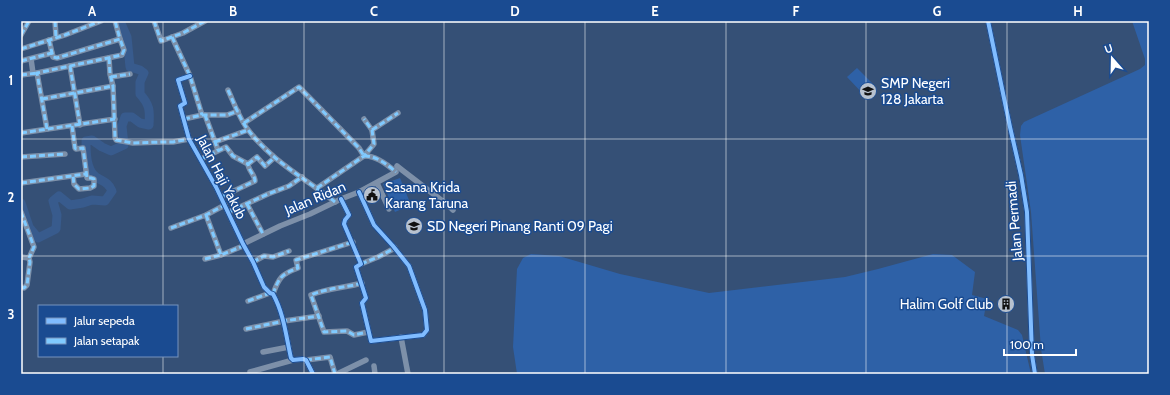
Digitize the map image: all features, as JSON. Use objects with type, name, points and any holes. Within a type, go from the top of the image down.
[{"type":"street","points":[[21,35],[30,21]]},
{"type":"street","points":[[55,21],[56,37]]},
{"type":"street","points":[[21,75],[124,54],[116,21]]},
{"type":"street","points":[[154,21],[161,41],[172,39],[205,21]]},
{"type":"street","name":"Jalan Permadi","points":[[988,21],[1021,175],[1027,212],[1032,355],[1036,374]]},
{"type":"street","points":[[21,49],[99,22]]},
{"type":"street","points":[[49,40],[54,58],[120,39]]},
{"type":"street","points":[[172,39],[190,76],[218,150]]},
{"type":"street","points":[[21,61],[52,53]]},
{"type":"street","points":[[61,57],[63,67]]},
{"type":"street","points":[[108,58],[113,86],[116,140],[132,143],[173,142],[189,138]]},
{"type":"street","points":[[31,59],[42,99],[47,129]]},
{"type":"street","points":[[70,66],[80,125]]},
{"type":"street","points":[[111,77],[130,74]]},
{"type":"street","name":"Jalan Haji Yakub","points":[[190,76],[178,80],[185,102],[180,106],[189,138],[229,212],[243,245],[253,262],[264,287],[272,293],[284,321],[291,357],[293,360]]},
{"type":"street","points":[[42,99],[113,86]]},
{"type":"street","points":[[244,123],[299,87],[359,148],[364,156]]},
{"type":"street","points":[[228,90],[248,130],[274,158],[335,202]]},
{"type":"street","points":[[184,119],[204,115],[227,115],[238,111]]},
{"type":"street","points":[[372,130],[398,113]]},
{"type":"street","points":[[21,133],[114,119]]},
{"type":"street","points":[[317,188],[364,156],[374,144],[372,130],[364,119]]},
{"type":"street","points":[[72,126],[74,148],[83,148],[87,178],[94,179],[94,186],[79,189],[74,184],[73,176]]},
{"type":"street","points":[[215,142],[248,130]]},
{"type":"street","points":[[201,159],[226,147],[233,156],[248,164],[255,181],[221,197]]},
{"type":"street","points":[[21,157],[66,154]]},
{"type":"street","points":[[364,156],[367,155],[402,170],[453,210]]},
{"type":"street","points":[[248,164],[257,157],[265,166],[274,158]]},
{"type":"street","name":"Jalan Ridan","points":[[205,259],[221,255],[263,234],[359,192],[377,183],[397,169]]},
{"type":"street","points":[[21,183],[86,174]]},
{"type":"street","points":[[229,212],[289,186],[302,178]]},
{"type":"street","points":[[377,183],[389,209]]},
{"type":"street","points":[[359,192],[374,225],[395,248],[409,266],[425,310],[427,330],[423,335],[372,342],[368,332],[362,303],[366,298],[356,267],[395,248]]},
{"type":"street","points":[[341,199],[349,214],[344,223],[361,264]]},
{"type":"street","points":[[247,204],[263,234]]},
{"type":"street","points":[[171,228],[206,215],[225,205]]},
{"type":"street","points":[[21,212],[34,247],[29,258],[30,262],[27,285],[24,288],[21,287]]},
{"type":"street","points":[[206,215],[221,255]]},
{"type":"street","points":[[248,301],[272,293],[281,276],[286,272],[298,268],[296,260],[353,242]]},
{"type":"street","points":[[253,262],[264,256],[273,257],[289,251]]},
{"type":"street","points":[[21,257],[29,258]]},
{"type":"street","points":[[362,283],[318,292],[311,295],[324,332],[347,331],[356,335],[368,332]]},
{"type":"street","points":[[246,329],[318,316]]},
{"type":"street","points":[[401,337],[408,374]]},
{"type":"street","points":[[263,352],[289,347]]},
{"type":"street","points":[[250,372],[293,360],[330,358],[336,374],[366,360]]},
{"type":"street","points":[[306,360],[313,374]]},
{"type":"street","points":[[374,366],[375,374]]},
{"type":"shaded area","points":[[1132,21],[1149,21],[1149,374],[1045,374],[1041,349],[1031,212],[1020,135],[1021,126],[1024,122],[1140,69],[1145,65],[1145,59]]},
{"type":"shaded area","points":[[857,68],[875,86],[865,96],[847,77]]},
{"type":"shaded area","points":[[400,178],[411,205],[395,212],[383,184]]},
{"type":"shaded area","points":[[531,254],[559,256],[620,274],[709,293],[845,277],[933,254],[952,255],[975,272],[972,295],[987,299],[984,316],[1018,330],[1022,335],[1031,374],[517,374],[513,347],[517,269],[523,258]]},
{"type":"waterway","points":[[21,203],[29,227],[38,238],[56,229],[57,215],[53,201],[59,196],[70,205],[92,200],[105,201],[112,191],[104,181],[96,177],[90,170],[87,160],[86,141],[92,140],[111,151],[124,145],[122,126],[125,117],[132,117],[140,123],[149,125],[149,108],[140,94],[140,82],[144,73],[130,67],[127,37],[120,21]]},
{"type":"marked path","points":[[21,35],[29,21]]},
{"type":"marked path","points":[[55,21],[56,37]]},
{"type":"marked path","points":[[21,49],[65,35],[101,21]]},
{"type":"marked path","points":[[49,40],[53,57],[57,58],[120,39],[115,21]]},
{"type":"marked path","points":[[154,21],[161,41],[183,33],[205,21]]},
{"type":"marked path","points":[[172,37],[190,76],[202,115]]},
{"type":"marked path","points":[[47,129],[37,73],[122,55],[124,50],[120,39]]},
{"type":"marked path","points":[[21,61],[52,53]]},
{"type":"marked path","points":[[109,58],[110,74],[113,86]]},
{"type":"marked path","points":[[70,66],[80,125]]},
{"type":"marked path","points":[[21,75],[37,73]]},
{"type":"marked path","points":[[111,77],[130,74]]},
{"type":"marked path","points":[[42,99],[113,86],[116,140],[133,143],[173,142],[189,139],[188,136]]},
{"type":"marked path","points":[[244,123],[299,87],[359,148],[364,156]]},
{"type":"marked path","points":[[228,90],[243,122],[258,142],[279,161],[335,202]]},
{"type":"marked path","points":[[184,119],[202,115],[227,115],[238,111]]},
{"type":"marked path","points":[[372,130],[398,113]]},
{"type":"marked path","points":[[205,115],[218,150]]},
{"type":"marked path","points":[[21,133],[115,119]]},
{"type":"marked path","points":[[317,188],[364,156],[374,144],[372,130],[364,119]]},
{"type":"marked path","points":[[72,126],[75,148],[83,148],[87,178],[94,179],[94,186],[79,189],[74,184],[73,176]]},
{"type":"marked path","points":[[215,142],[248,130]]},
{"type":"marked path","points":[[201,159],[226,147],[233,156],[248,164]]},
{"type":"marked path","points":[[21,157],[65,154]]},
{"type":"marked path","points":[[364,156],[373,157],[396,172]]},
{"type":"marked path","points":[[248,164],[257,157],[265,166],[274,158]]},
{"type":"marked path","points":[[221,197],[255,181],[248,164]]},
{"type":"marked path","points":[[21,183],[86,174]]},
{"type":"marked path","points":[[229,212],[289,186],[302,177]]},
{"type":"marked path","points":[[247,204],[263,234]]},
{"type":"marked path","points":[[171,228],[206,215],[225,205]]},
{"type":"marked path","points":[[21,212],[34,247],[29,258]]},
{"type":"marked path","points":[[206,215],[221,255]]},
{"type":"marked path","points":[[273,294],[279,280],[288,272],[298,268],[296,260],[353,242]]},
{"type":"marked path","points":[[205,259],[221,255],[243,246]]},
{"type":"marked path","points":[[361,264],[395,248]]},
{"type":"marked path","points":[[253,262],[264,256],[273,257],[289,251]]},
{"type":"marked path","points":[[21,287],[24,288],[27,285],[30,262],[29,258]]},
{"type":"marked path","points":[[362,283],[311,295],[324,332],[347,331],[354,335],[368,332]]},
{"type":"marked path","points":[[248,301],[270,293]]},
{"type":"marked path","points":[[246,329],[284,321],[319,316]]},
{"type":"marked path","points":[[306,360],[330,357],[335,374]]},
{"type":"cycle path","points":[[988,21],[1021,175],[1027,212],[1032,355],[1035,374]]},
{"type":"cycle path","points":[[190,76],[178,80],[185,103],[180,106],[189,139],[216,187],[264,287],[273,294],[277,302],[280,309],[291,358],[293,360],[306,360],[313,374]]},
{"type":"cycle path","points":[[341,199],[349,215],[344,224],[361,264],[356,267],[366,298],[362,303],[371,341],[423,335],[427,330],[425,310],[409,266],[374,225],[359,192]]},
{"type":"place","name":"SMP Negeri 128 Jakarta","points":[[868,91]]},
{"type":"place","name":"Sasana Krida Karang Taruna","points":[[372,195]]},
{"type":"place","name":"SD Negeri Pinang Ranti 09 Pagi","points":[[414,226]]},
{"type":"place","name":"Halim Golf Club","points":[[1006,304]]}]
